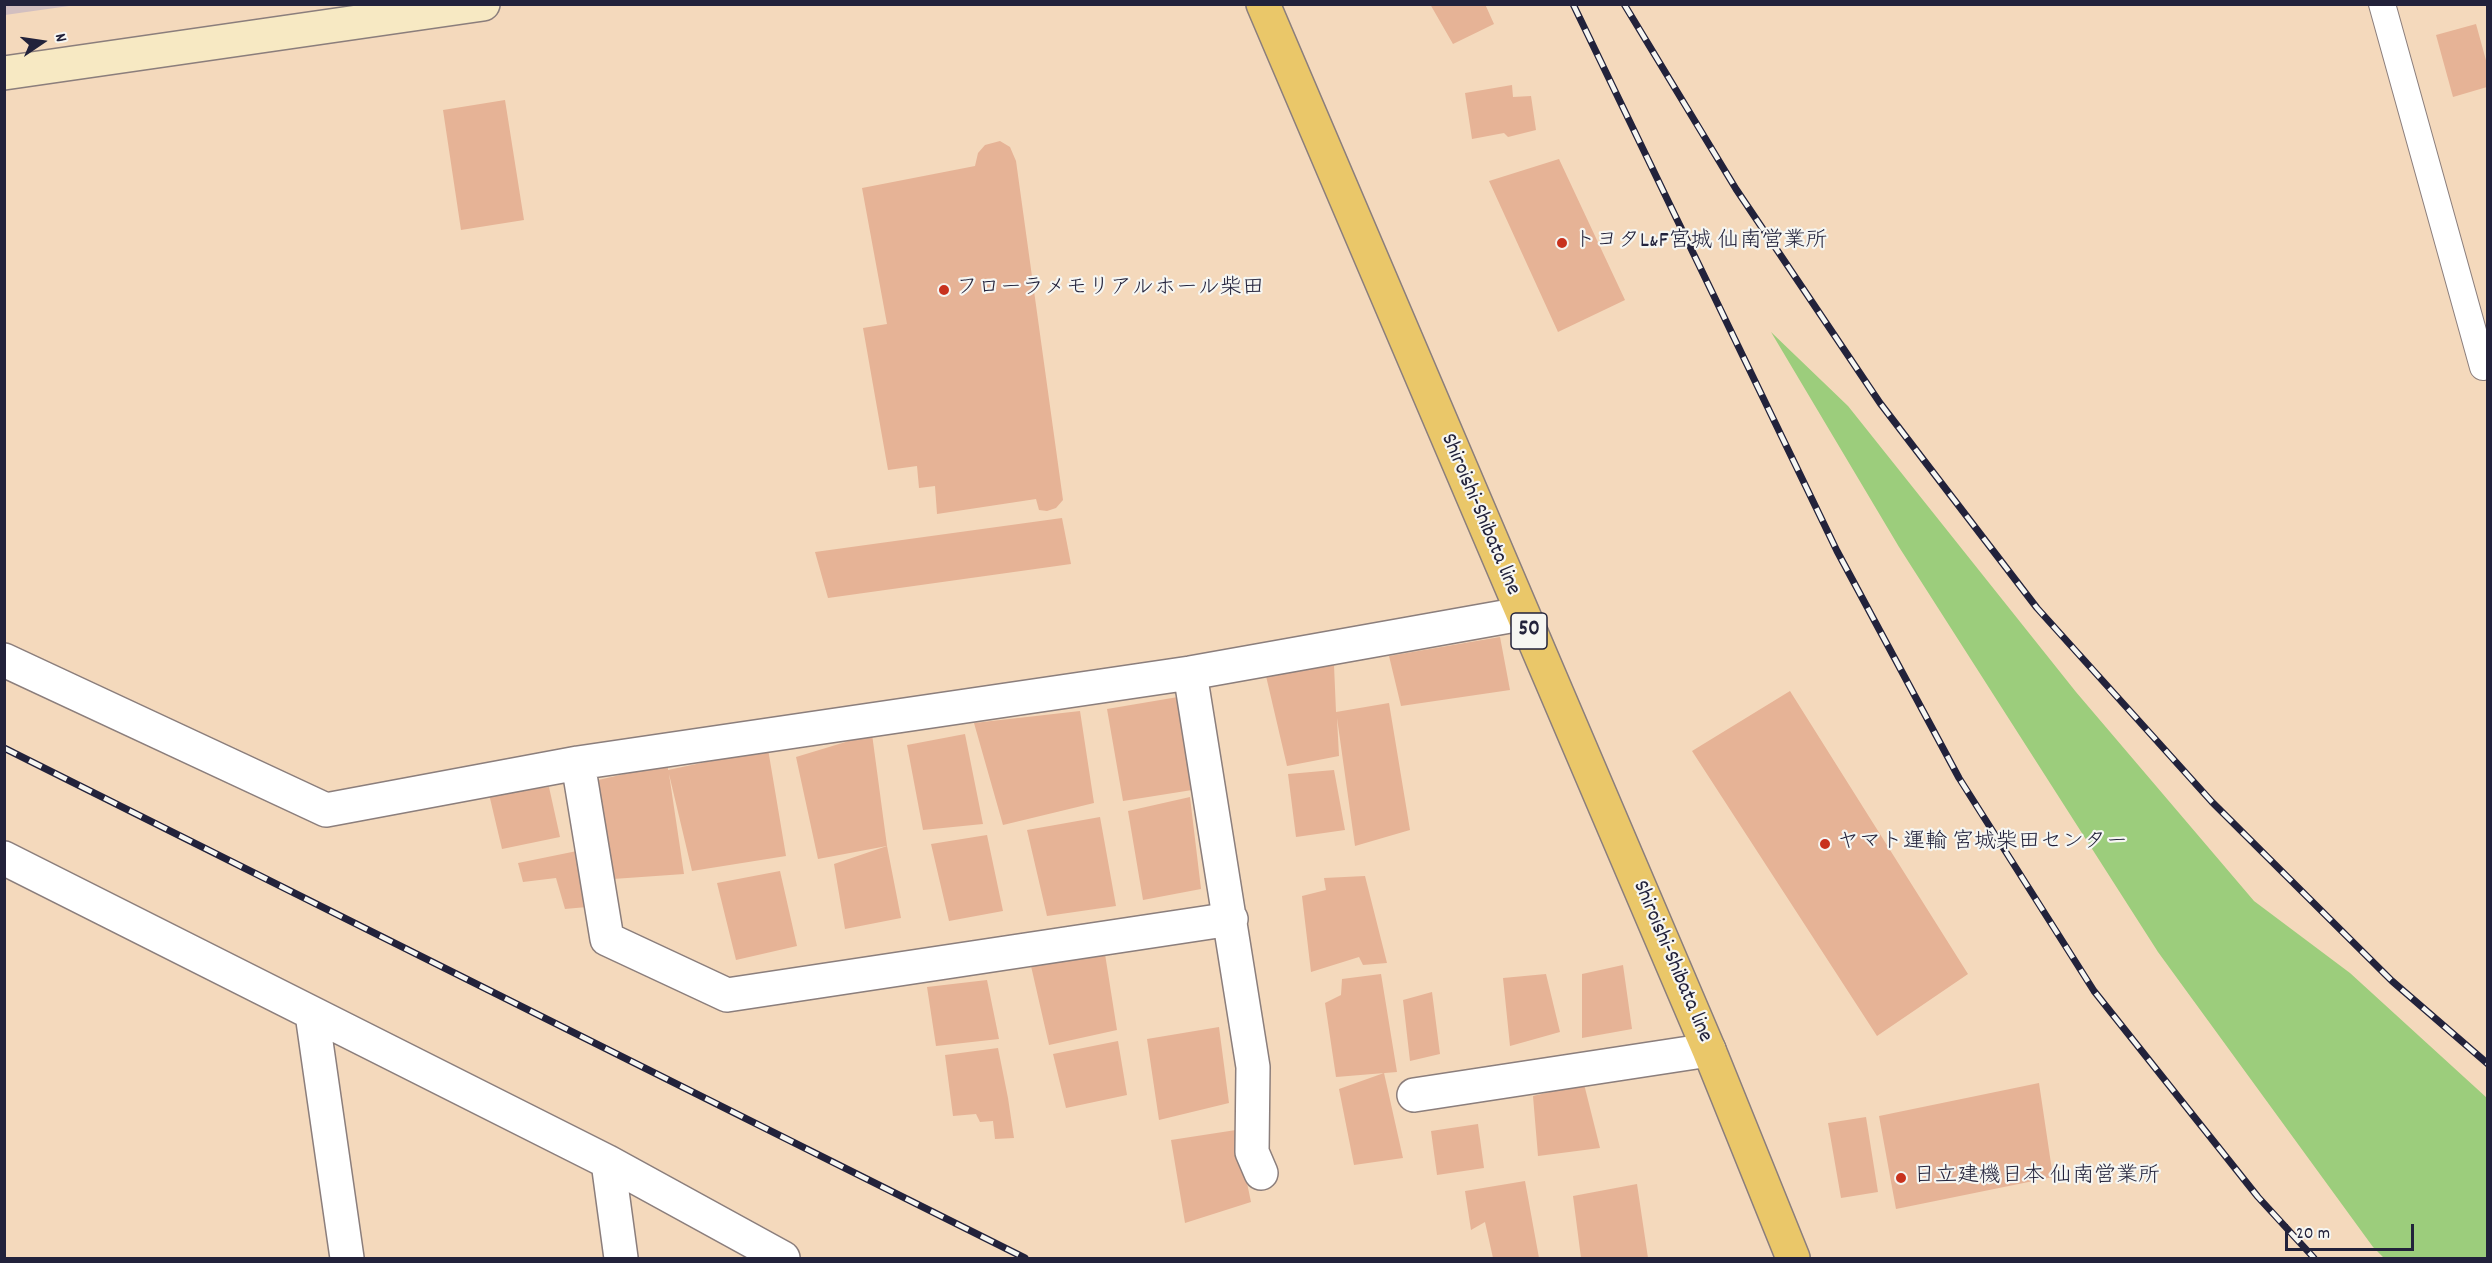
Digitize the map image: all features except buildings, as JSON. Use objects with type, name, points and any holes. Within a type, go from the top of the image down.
[{"type":"main road","name":"Shiroishi-Shibata line","points":[[1263,4],[1521,614],[1709,1050],[1793,1258]]},
{"type":"street","points":[[4,73],[483,4]]},
{"type":"street","points":[[4,660],[326,810],[578,763],[1190,673],[1521,614]]},
{"type":"street","points":[[1190,673],[1253,1067],[1252,1152],[1261,1173]]},
{"type":"street","points":[[578,763],[608,939],[727,995],[1231,920]]},
{"type":"street","points":[[4,858],[608,1162],[783,1258]]},
{"type":"street","points":[[312,1014],[347,1258]]},
{"type":"street","points":[[1414,1095],[1709,1050]]},
{"type":"street","points":[[608,1162],[621,1258]]},
{"type":"lane","points":[[2382,4],[2483,367],[2487,366]]},
{"type":"shaded area","points":[[5,4],[76,4],[76,5],[5,15]]},
{"type":"green space","points":[[1771,332],[1848,406],[2076,692],[2254,901],[2350,973],[2487,1098],[2487,1258],[2384,1258],[2373,1247],[2158,952],[1899,547]]},
{"type":"railway","points":[[1573,4],[1837,551],[1959,778],[2094,991],[2258,1197],[2314,1258]]},
{"type":"railway","points":[[1624,4],[1736,189],[1880,403],[2037,608],[2212,802],[2392,981],[2488,1064]]},
{"type":"railway","points":[[4,748],[1025,1258]]},
{"type":"place","name":"トヨタL&F宮城 仙南営業所","points":[[1562,243]]},
{"type":"place","name":"フローラメモリアルホール柴田","points":[[944,290]]},
{"type":"place","name":"ヤマト運輸 宮城柴田センター","points":[[1825,844]]},
{"type":"place","name":"日立建機日本 仙南営業所","points":[[1901,1178]]}]
